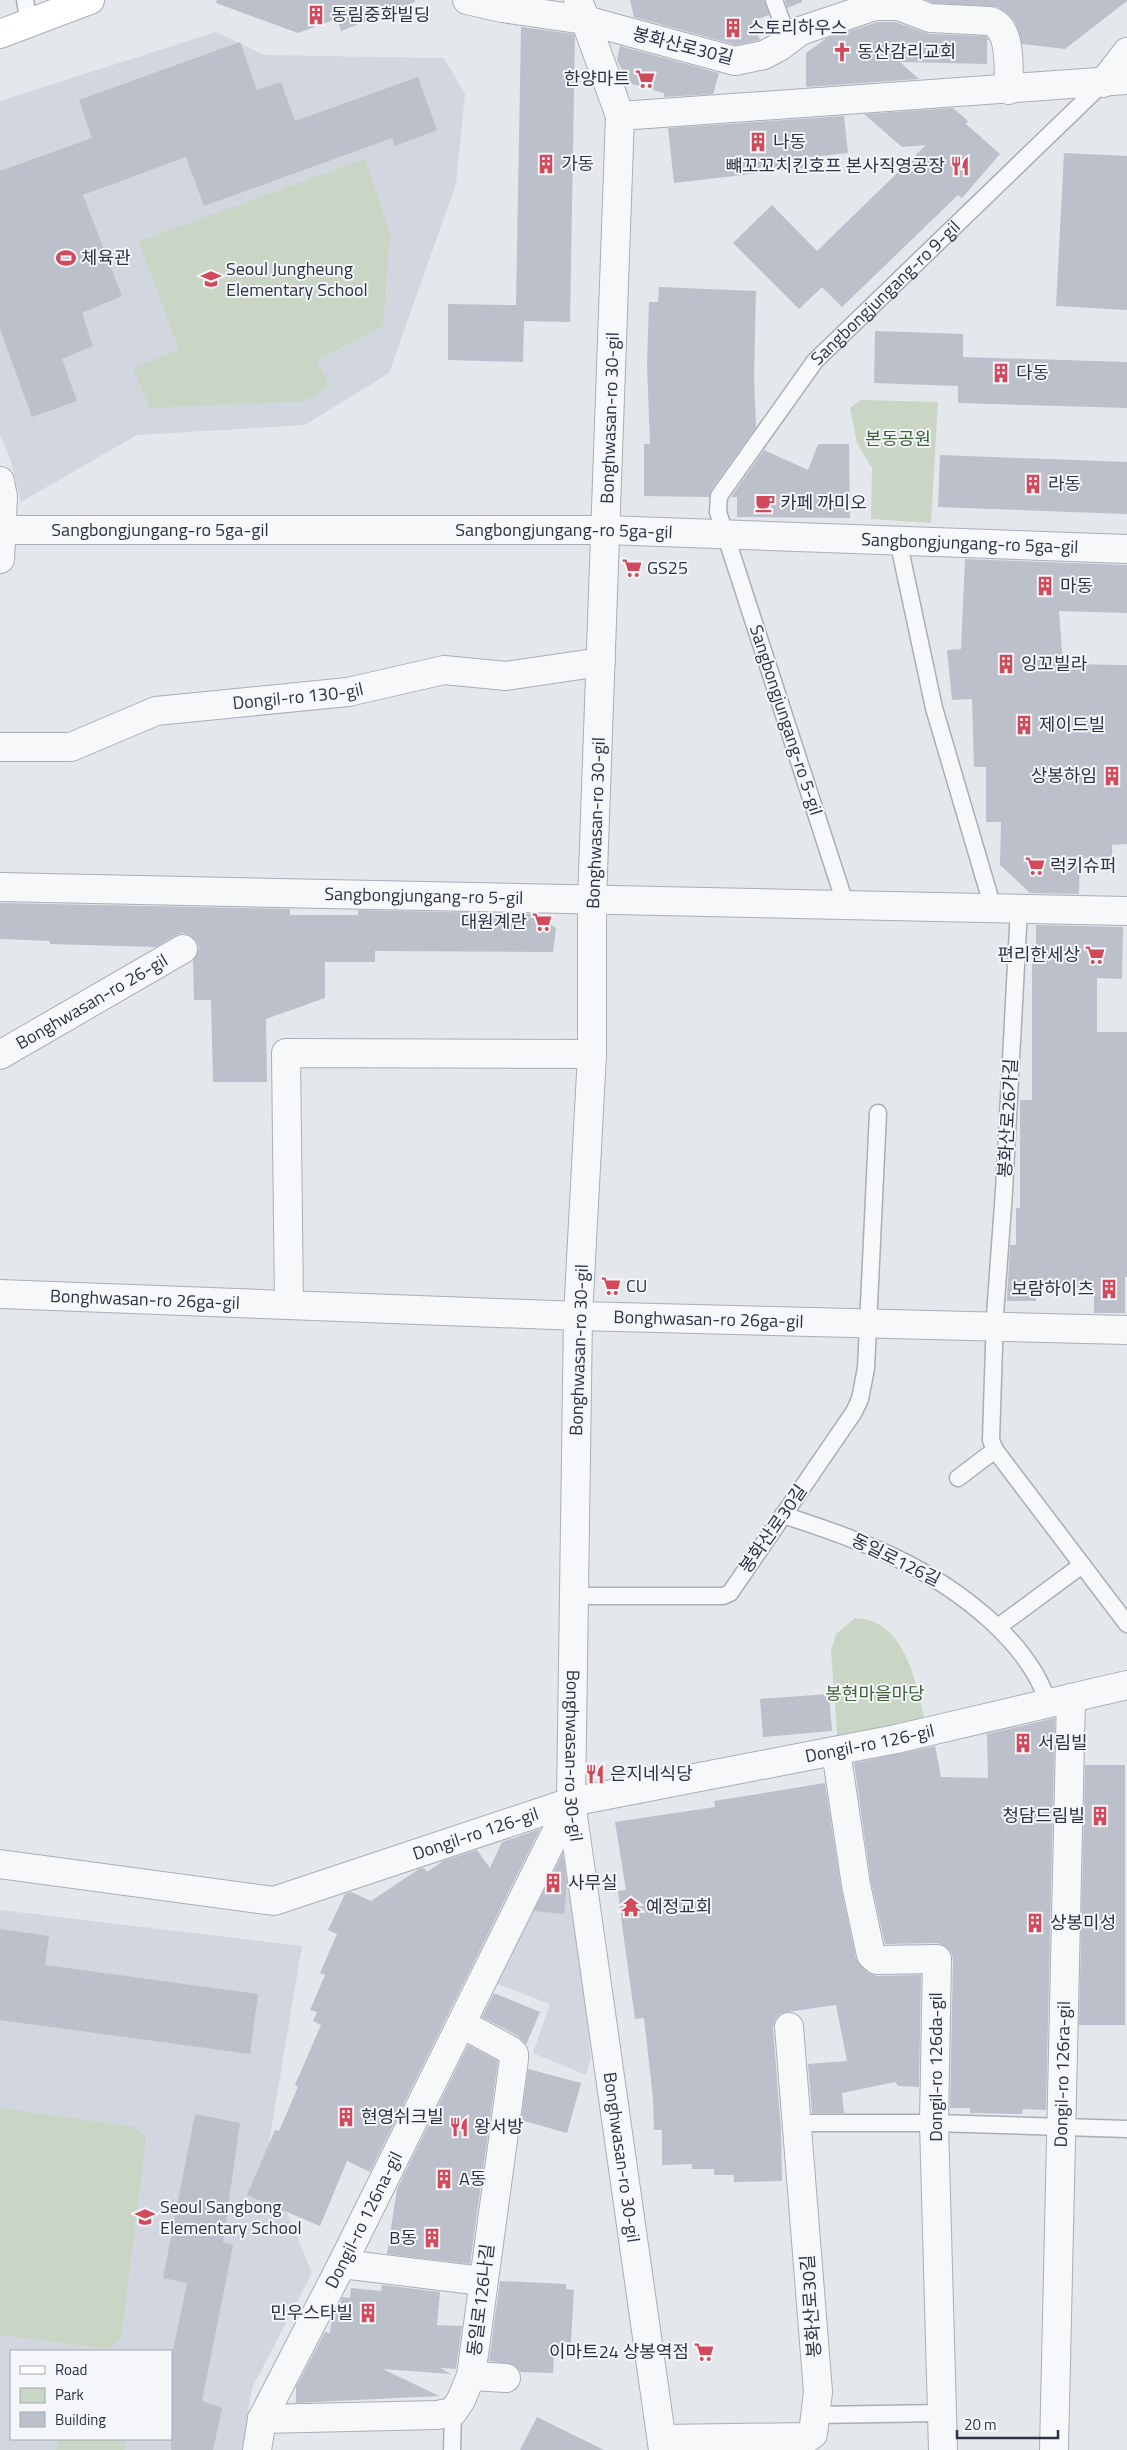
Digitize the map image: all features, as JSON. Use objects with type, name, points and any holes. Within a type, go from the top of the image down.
[{"type":"main road","points":[[0,34],[27,12],[90,0]]},
{"type":"street","name":"봉화산로30길","points":[[467,0],[502,8],[582,10],[735,62],[764,55],[779,48],[800,31],[868,7],[883,4],[898,6],[930,18],[990,21],[995,22],[1004,32],[1009,90]]},
{"type":"street","name":"Bonghwasan-ro 30-gil","points":[[582,10],[620,116],[592,901],[592,1054],[578,1316],[571,1802],[663,2444]]},
{"type":"street","name":"Sangbongjungang-ro 9-gil","points":[[1115,82],[1127,52]]},
{"type":"street","points":[[620,116],[1115,82]]},
{"type":"street","points":[[0,481],[3,497],[0,559]]},
{"type":"street","name":"Sangbongjungang-ro 5ga-gil","points":[[2,530],[606,530],[1127,549]]},
{"type":"street","name":"Dongil-ro 130-gil","points":[[0,747],[71,747],[156,711],[348,692],[444,670],[506,676],[601,662]]},
{"type":"street","name":"Sangbongjungang-ro 5-gil","points":[[0,887],[1127,911]]},
{"type":"street","name":"Bonghwasan-ro 26-gil","points":[[0,1055],[183,949]]},
{"type":"street","points":[[289,1305],[286,1054],[592,1054]]},
{"type":"street","name":"Bonghwasan-ro 26ga-gil","points":[[0,1294],[578,1316],[1127,1330]]},
{"type":"street","name":"Dongil-ro 126-gil","points":[[0,1864],[274,1901],[571,1802],[836,1751],[1127,1685]]},
{"type":"street","name":"Dongil-ro 126ra-gil","points":[[1054,2450],[1062,2127],[1060,1701]]},
{"type":"street","name":"Dongil-ro 126da-gil","points":[[836,1751],[856,1885],[871,1955],[877,1960],[937,1959],[934,2123],[943,2450]]},
{"type":"street","name":"Dongil-ro 126na-gil","points":[[257,2450],[262,2419],[342,2264],[571,1802]]},
{"type":"street","name":"동일로126나길","points":[[453,2412],[461,2400],[471,2376],[482,2281],[514,2054],[462,2024]]},
{"type":"street","name":"봉화산로30길","points":[[663,2444],[809,2437],[813,2432],[818,2392],[789,2027]]},
{"type":"street","points":[[342,2264],[482,2281]]},
{"type":"street","points":[[471,2376],[506,2378]]},
{"type":"street","points":[[262,2419],[437,2416],[453,2412]]},
{"type":"lane","points":[[774,0],[788,39]]},
{"type":"lane","name":"Sangbongjungang-ro 9-gil","points":[[726,533],[717,505],[722,489],[815,361],[1115,82]]},
{"type":"lane","name":"Sangbongjungang-ro 5-gil","points":[[726,533],[846,906]]},
{"type":"lane","points":[[898,540],[934,708],[1006,909]]},
{"type":"lane","name":"봉화산로26가길","points":[[994,1327],[1004,1191],[1006,909]]},
{"type":"lane","points":[[868,1323],[878,1113]]},
{"type":"lane","name":"봉화산로30길","points":[[574,1596],[723,1596],[730,1593],[854,1412],[860,1399],[866,1368],[868,1323]]},
{"type":"lane","points":[[994,1327],[991,1440],[994,1450],[1127,1624]]},
{"type":"lane","points":[[958,1478],[994,1450]]},
{"type":"lane","name":"동일로126길","points":[[783,1515],[854,1538],[922,1570],[970,1603],[998,1627],[1033,1668],[1043,1686],[1060,1701]]},
{"type":"lane","points":[[998,1627],[1082,1564]]},
{"type":"lane","points":[[798,2123],[934,2123],[1127,2128]]},
{"type":"lane","points":[[452,2450],[453,2412]]},
{"type":"lane","points":[[816,2415],[943,2413]]},
{"type":"shaded area","name":"Seoul Jungheung Elementary School","points":[[216,32],[264,55],[444,58],[465,94],[456,184],[389,373],[305,425],[137,435],[21,502],[11,461],[0,435],[0,101]]},
{"type":"shaded area","points":[[554,1852],[571,1854],[591,2058],[586,2075],[533,2053],[550,2004],[492,1982]]},
{"type":"shaded area","name":"Seoul Sangbong Elementary School","points":[[0,1910],[302,1946],[266,2161],[312,2273],[252,2388],[242,2450],[0,2450]]},
{"type":"green space","points":[[365,159],[390,233],[383,326],[316,360],[330,386],[305,401],[150,408],[133,368],[179,350],[139,241]]},
{"type":"green space","name":"본동공원","points":[[861,400],[938,402],[931,523],[871,519],[872,468],[857,443],[850,408]]},
{"type":"green space","name":"봉현마을마당","points":[[855,1618],[873,1622],[887,1630],[898,1643],[907,1658],[913,1675],[927,1727],[838,1746],[831,1651],[836,1634]]},
{"type":"green space","points":[[0,2108],[134,2127],[146,2137],[121,2337],[110,2349],[0,2335]]},
{"type":"green space","points":[[58,2440],[126,2440],[124,2450],[56,2450]]},
{"type":"building","name":"동림중화빌딩","points":[[217,0],[415,0],[415,2],[341,31],[337,19],[298,33],[216,3]]},
{"type":"building","points":[[630,0],[764,0],[769,15],[752,21],[760,40],[736,45],[634,17]]},
{"type":"building","points":[[785,0],[802,0],[802,2],[787,8]]},
{"type":"building","points":[[926,0],[1127,1],[1065,49],[1022,44],[1015,22],[997,7],[933,3]]},
{"type":"building","points":[[878,22],[895,22],[929,34],[986,36],[989,40],[987,40],[987,64],[900,62],[919,79],[806,87],[806,53],[827,38]]},
{"type":"building","name":"가동","points":[[521,27],[574,34],[575,37],[570,322],[524,321],[523,362],[448,360],[448,304],[516,305]]},
{"type":"building","points":[[240,42],[257,90],[281,82],[295,121],[418,77],[437,130],[395,146],[392,138],[204,206],[186,157],[83,195],[122,296],[82,313],[93,346],[62,359],[77,401],[32,417],[0,329],[0,171],[92,138],[79,100]]},
{"type":"building","points":[[620,46],[719,73],[713,94],[664,97],[664,93],[629,83],[617,60]]},
{"type":"building","points":[[953,108],[968,121],[966,124],[1000,154],[962,198],[958,195],[842,307],[822,287],[799,309],[733,243],[772,205],[817,251],[926,145],[902,147],[864,114]]},
{"type":"building","name":"나동","points":[[844,116],[848,153],[802,158],[803,168],[674,183],[668,128]]},
{"type":"building","points":[[1064,153],[1127,156],[1127,310],[1056,306]]},
{"type":"building","points":[[659,287],[756,291],[754,377],[756,427],[711,490],[709,497],[644,496],[644,444],[650,444],[647,364],[649,302],[658,302]]},
{"type":"building","name":"다동","points":[[875,331],[963,334],[963,357],[1127,362],[1127,408],[958,403],[958,386],[874,383]]},
{"type":"building","points":[[818,444],[849,444],[850,518],[737,517],[737,497],[731,497],[764,450],[808,470]]},
{"type":"building","name":"라동","points":[[940,455],[1127,462],[1127,514],[938,507]]},
{"type":"building","points":[[965,559],[1127,565],[1127,613],[1059,611],[1063,664],[1127,665],[1127,844],[1112,845],[1112,857],[1080,858],[1079,894],[1030,893],[1000,865],[1001,822],[986,822],[986,767],[974,767],[972,699],[952,700],[947,650],[961,649]]},
{"type":"building","points":[[0,903],[290,909],[290,915],[358,915],[358,910],[535,914],[556,928],[553,952],[375,951],[375,962],[325,962],[325,998],[266,1019],[267,1082],[213,1082],[211,1000],[194,1000],[193,960],[199,948],[191,936],[183,933],[176,935],[156,947],[50,944],[50,941],[0,939]]},
{"type":"building","points":[[1036,925],[1123,927],[1122,979],[1097,978],[1097,1032],[1127,1032],[1127,1277],[1125,1277],[1125,1313],[1094,1313],[1094,1289],[1036,1286],[1036,1301],[1007,1301],[1010,1245],[1016,1245],[1016,1208],[1020,1208],[1020,1100],[1032,1100],[1032,945],[1036,945]]},
{"type":"building","points":[[829,1694],[832,1731],[763,1737],[760,1699]]},
{"type":"building","points":[[1055,1718],[1046,2110],[1023,2109],[1022,2114],[970,2113],[970,2108],[950,2108],[953,1959],[951,1952],[945,1946],[937,1943],[885,1944],[871,1882],[854,1763],[935,1746],[941,1777],[988,1778],[987,1734]]},
{"type":"building","points":[[1085,1765],[1125,1765],[1125,2025],[1079,2025]]},
{"type":"building","points":[[825,1783],[841,1887],[856,1959],[867,1972],[877,1976],[921,1975],[919,2087],[898,2086],[895,2082],[842,2093],[844,2113],[812,2113],[808,2064],[847,2061],[836,2005],[780,2014],[775,2020],[773,2028],[781,2130],[782,2181],[734,2182],[734,2175],[714,2175],[714,2169],[692,2169],[692,2164],[662,2165],[662,2130],[654,2130],[653,2098],[644,2018],[635,2019],[623,1932],[618,1891],[626,1890],[615,1822],[715,1807],[714,1801]]},
{"type":"building","points":[[540,1829],[370,2172],[347,2161],[320,2226],[247,2195],[275,2130],[279,2131],[298,2087],[295,2085],[321,2025],[313,2021],[317,2012],[310,2010],[325,1975],[320,1973],[337,1934],[328,1930],[345,1894],[351,1892],[371,1901],[419,1869],[424,1868],[427,1872],[443,1861],[477,1850],[490,1868],[502,1842]]},
{"type":"building","name":"사무실","points":[[563,1854],[567,1885],[564,1914],[534,1911]]},
{"type":"building","points":[[0,1929],[49,1936],[45,1965],[258,1994],[250,2054],[0,2020]]},
{"type":"building","points":[[494,1993],[540,2012],[526,2045],[518,2036],[482,2017]]},
{"type":"building","points":[[468,2045],[498,2061],[470,2264],[387,2254],[397,2189]]},
{"type":"building","points":[[528,2069],[581,2083],[567,2133],[521,2120]]},
{"type":"building","points":[[195,2114],[240,2123],[223,2242],[233,2245],[202,2401],[222,2408],[213,2450],[171,2450],[172,2355],[187,2283],[163,2278]]},
{"type":"building","points":[[500,2281],[566,2284],[566,2289],[574,2290],[571,2342],[562,2342],[562,2357],[554,2356],[553,2373],[520,2372],[514,2365],[489,2361]]},
{"type":"building","points":[[382,2285],[440,2292],[437,2325],[462,2326],[456,2369],[440,2368],[451,2374],[383,2369],[439,2396],[296,2403],[296,2387],[325,2332],[330,2333],[332,2317],[334,2314],[338,2314],[342,2297],[350,2298],[351,2288],[381,2291]]},
{"type":"building","points":[[537,2417],[604,2450],[520,2450]]},
{"type":"place","name":"동림중화빌딩","points":[[316,15]]},
{"type":"place","name":"스토리하우스","points":[[733,28]]},
{"type":"place","name":"동산감리교회","points":[[842,52]]},
{"type":"place","name":"한양마트","points":[[645,79]]},
{"type":"place","name":"나동","points":[[758,142]]},
{"type":"place","name":"가동","points":[[546,164]]},
{"type":"place","name":"뺴꼬꼬치킨호프 본사직영공장","points":[[960,166]]},
{"type":"place","name":"체육관","points":[[66,258]]},
{"type":"place","name":"Seoul Jungheung Elementary School","points":[[211,279]]},
{"type":"place","name":"다동","points":[[1001,373]]},
{"type":"place","name":"라동","points":[[1033,484]]},
{"type":"place","name":"카페 까미오","points":[[765,503]]},
{"type":"place","name":"GS25","points":[[632,568]]},
{"type":"place","name":"마동","points":[[1045,586]]},
{"type":"place","name":"잉꼬빌라","points":[[1006,664]]},
{"type":"place","name":"제이드빌","points":[[1024,725]]},
{"type":"place","name":"상봉하임","points":[[1112,776]]},
{"type":"place","name":"럭키슈퍼","points":[[1035,866]]},
{"type":"place","name":"대원계란","points":[[542,922]]},
{"type":"place","name":"편리한세상","points":[[1095,955]]},
{"type":"place","name":"CU","points":[[611,1286]]},
{"type":"place","name":"보람하이츠","points":[[1109,1289]]},
{"type":"place","name":"서림빌","points":[[1023,1743]]},
{"type":"place","name":"은지네식당","points":[[595,1774]]},
{"type":"place","name":"청담드림빌","points":[[1100,1816]]},
{"type":"place","name":"사무실","points":[[553,1883]]},
{"type":"place","name":"예정교회","points":[[631,1907]]},
{"type":"place","name":"상봉미성","points":[[1035,1923]]},
{"type":"place","name":"현영쉬크빌","points":[[346,2117]]},
{"type":"place","name":"왕서방","points":[[459,2127]]},
{"type":"place","name":"A동","points":[[444,2179]]},
{"type":"place","name":"Seoul Sangbong Elementary School","points":[[145,2217]]},
{"type":"place","name":"B동","points":[[432,2238]]},
{"type":"place","name":"민우스타빌","points":[[368,2313]]},
{"type":"place","name":"이마트24 상봉역점","points":[[704,2352]]}]
